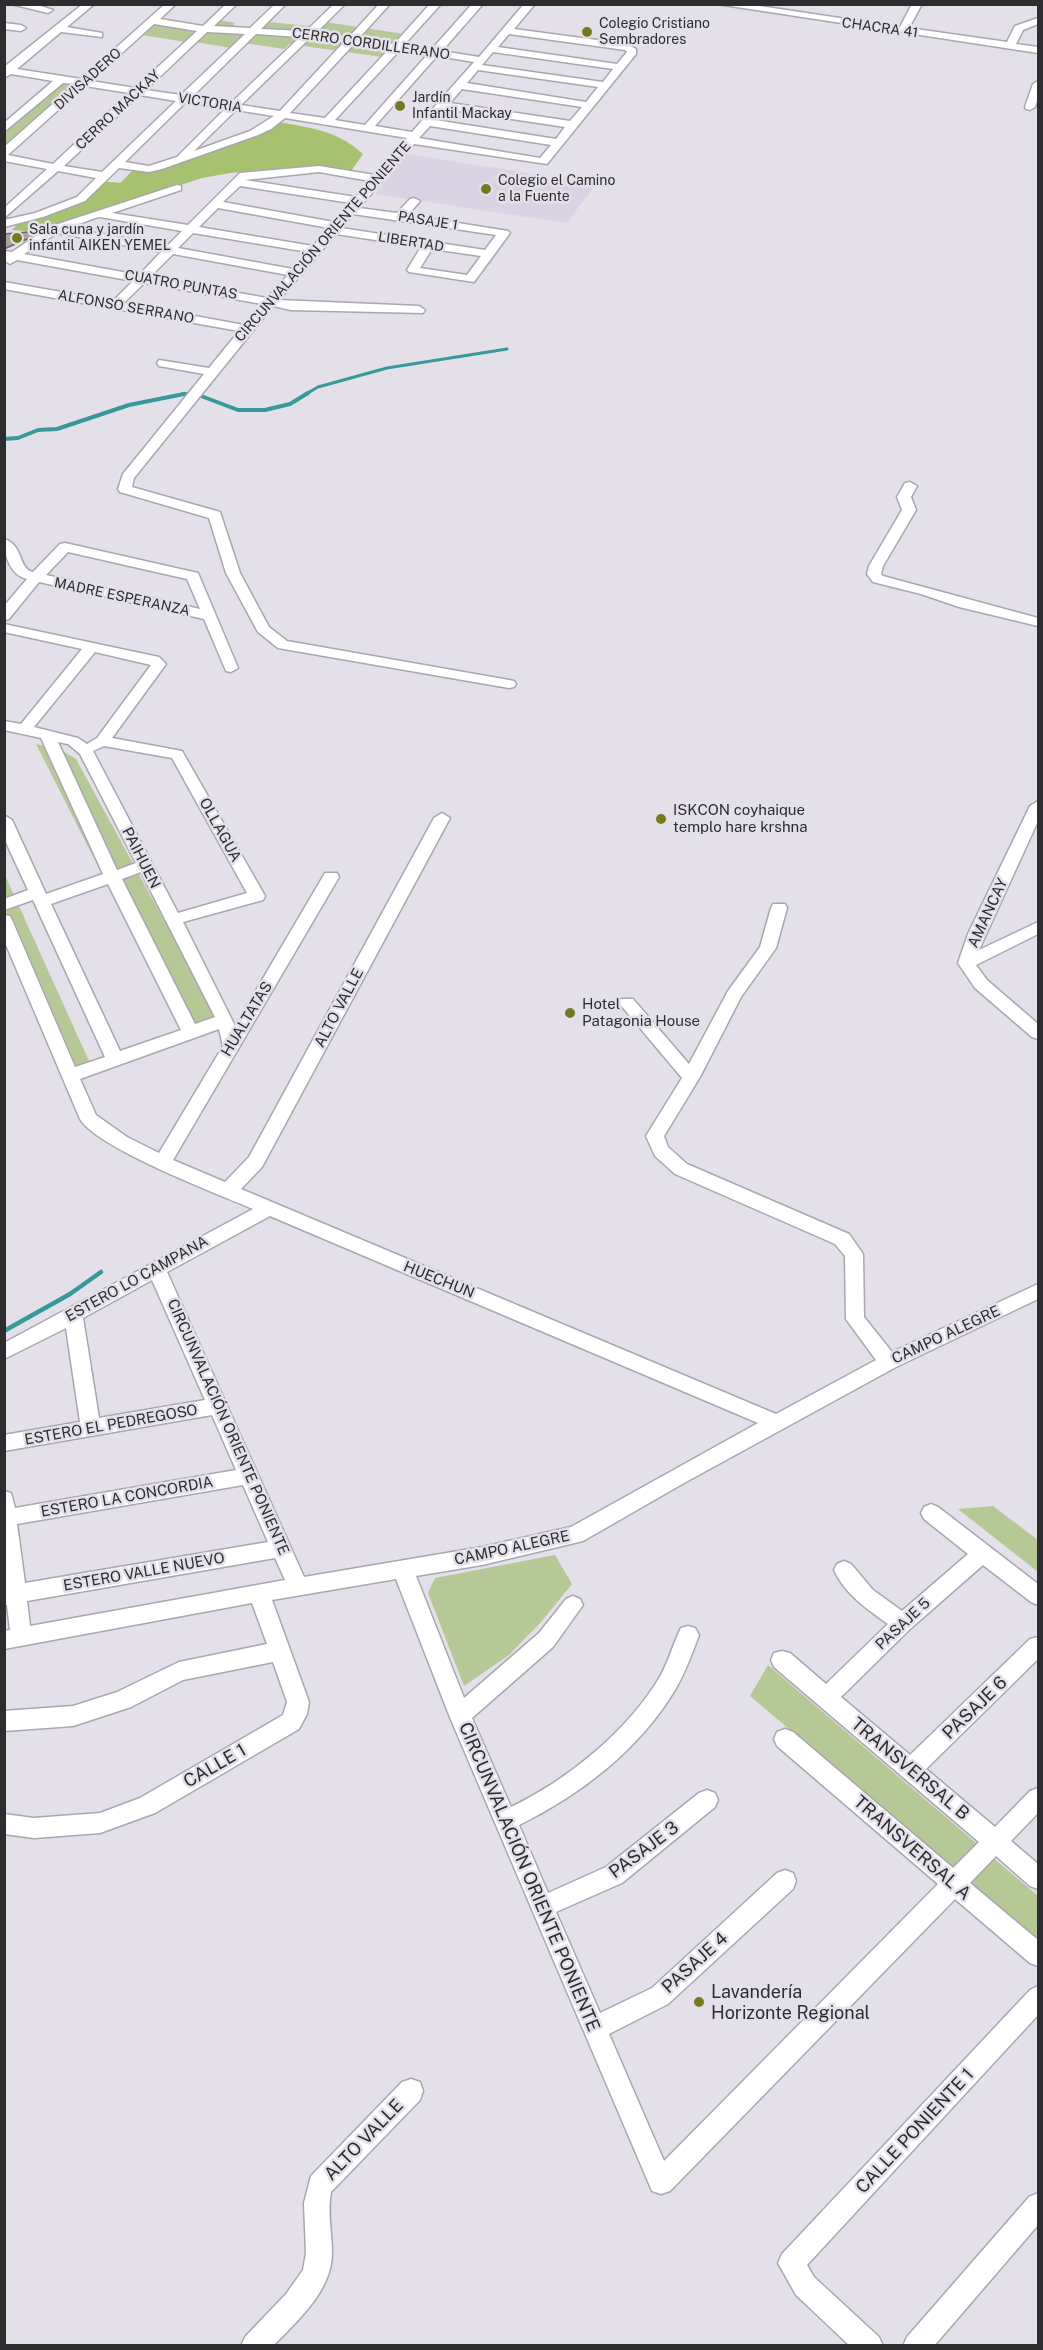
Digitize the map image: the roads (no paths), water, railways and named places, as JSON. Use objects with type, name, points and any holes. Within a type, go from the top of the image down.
[{"type":"street","points":[[16,4],[48,10]]},
{"type":"street","name":"DIVISADERO","points":[[4,153],[171,4]]},
{"type":"street","name":"CERRO MACKAY","points":[[4,215],[232,4]]},
{"type":"street","points":[[4,224],[39,215],[81,199],[281,4]]},
{"type":"street","points":[[176,161],[340,4]]},
{"type":"street","points":[[116,164],[148,169],[254,133],[288,116],[356,41],[385,4]]},
{"type":"street","points":[[356,41],[396,4]]},
{"type":"street","points":[[327,122],[436,4]]},
{"type":"street","points":[[368,128],[478,4]]},
{"type":"street","name":"CIRCUNVALACIÓN ORIENTE PONIENTE","points":[[509,684],[284,645],[263,629],[233,573],[215,515],[125,489],[128,477],[191,397],[295,273],[530,4]]},
{"type":"street","name":"CHACRA 41","points":[[722,4],[1038,50]]},
{"type":"street","points":[[903,31],[917,4]]},
{"type":"street","points":[[6,72],[88,5]]},
{"type":"street","name":"CERRO CORDILLERANO","points":[[153,21],[205,29],[310,34],[435,53],[604,86]]},
{"type":"street","points":[[1010,46],[1019,27],[1038,21]]},
{"type":"street","points":[[4,26],[21,28]]},
{"type":"street","points":[[60,29],[98,35]]},
{"type":"street","points":[[427,123],[558,143],[632,49],[506,31]]},
{"type":"street","points":[[491,49],[620,67]]},
{"type":"street","name":"VICTORIA","points":[[6,72],[368,128],[543,162],[558,143]]},
{"type":"street","name":"DIVISADERO","points":[[4,129],[61,80]]},
{"type":"street","points":[[1030,107],[1038,84]]},
{"type":"street","points":[[459,85],[587,105]]},
{"type":"street","points":[[442,105],[572,125]]},
{"type":"street","points":[[4,158],[103,176]]},
{"type":"street","points":[[116,305],[239,178],[319,169],[378,179]]},
{"type":"street","name":"PASAJE 1","points":[[239,178],[400,217],[448,220],[504,233],[488,254]]},
{"type":"street","points":[[4,266],[9,255],[52,229],[177,188]]},
{"type":"street","points":[[400,217],[414,201]]},
{"type":"street","name":"LIBERTAD","points":[[213,204],[488,254]]},
{"type":"street","points":[[100,214],[316,250]]},
{"type":"street","points":[[52,229],[295,273]]},
{"type":"street","points":[[429,244],[413,270],[470,279],[488,254]]},
{"type":"street","name":"CUATRO PUNTAS","points":[[9,255],[291,306],[419,310]]},
{"type":"street","name":"ALFONSO SERRANO","points":[[4,285],[247,330]]},
{"type":"street","points":[[163,363],[212,372]]},
{"type":"street","points":[[910,486],[904,497],[909,510],[876,566],[874,574],[878,579],[926,591],[964,604],[1038,622]]},
{"type":"street","points":[[4,543],[16,555],[20,572],[35,578]]},
{"type":"street","points":[[4,616],[35,578],[65,547],[193,576],[231,668]]},
{"type":"street","name":"MADRE ESPERANZA","points":[[35,578],[210,616]]},
{"type":"street","points":[[4,628],[154,660],[159,664],[102,741],[86,751],[73,741],[4,725]]},
{"type":"street","points":[[25,729],[91,647]]},
{"type":"street","points":[[46,733],[113,878],[191,1033]]},
{"type":"street","name":"OLLAGUA","points":[[102,741],[177,754],[257,896],[172,920]]},
{"type":"street","name":"PAIHUEN","points":[[86,751],[225,1020],[231,1045]]},
{"type":"street","name":"AMANCAY","points":[[1038,806],[1033,830],[976,934],[966,963],[981,984],[1038,1033]]},
{"type":"street","name":"ALTO VALLE","points":[[228,1191],[256,1162],[442,818]]},
{"type":"street","points":[[4,820],[115,1060]]},
{"type":"street","points":[[4,904],[113,878],[146,865]]},
{"type":"street","name":"HUALTATAS","points":[[163,1162],[331,877]]},
{"type":"street","points":[[779,908],[768,948],[734,995],[691,1077],[655,1136],[662,1150],[681,1169],[842,1239],[854,1254],[855,1319],[889,1362]]},
{"type":"street","points":[[4,920],[72,1075],[225,1020]]},
{"type":"street","points":[[966,963],[1038,927]]},
{"type":"street","points":[[627,1003],[691,1077]]},
{"type":"street","name":"HUECHUN","points":[[72,1075],[89,1119],[102,1130],[163,1162],[778,1423]]},
{"type":"street","name":"ESTERO LO CAMPANA","points":[[6,1345],[73,1314],[270,1208]]},
{"type":"street","name":"CIRCUNVALACIÓN ORIENTE PONIENTE","points":[[156,1268],[299,1588]]},
{"type":"street","name":"CAMPO ALEGRE","points":[[13,1638],[259,1593],[482,1556],[576,1535],[676,1476],[889,1362],[1038,1291]]},
{"type":"street","points":[[73,1314],[92,1428]]},
{"type":"street","name":"ESTERO EL PEDREGOSO","points":[[4,1443],[218,1406]]},
{"type":"street","name":"ESTERO LA CONCORDIA","points":[[5,1511],[249,1476]]},
{"type":"street","points":[[5,1511],[13,1638]]},
{"type":"street","points":[[931,1513],[1038,1596]]},
{"type":"street","name":"ESTERO VALLE NUEVO","points":[[10,1595],[283,1548]]},
{"type":"street","name":"PASAJE 5","points":[[826,1698],[903,1623],[983,1553]]},
{"type":"street","name":"CIRCUNVALACIÓN ORIENTE PONIENTE","points":[[403,1570],[460,1715],[661,2182],[954,1884]]},
{"type":"street","points":[[844,1570],[866,1596],[903,1623]]},
{"type":"street","name":"CALLE 1","points":[[4,1824],[34,1828],[100,1823],[147,1806],[291,1722],[296,1714],[298,1702],[259,1593]]},
{"type":"street","points":[[460,1715],[546,1640],[573,1605]]},
{"type":"street","points":[[506,1820],[548,1799],[580,1778],[637,1722],[664,1689],[677,1665],[688,1635]]},
{"type":"street","name":"PASAJE 6","points":[[911,1769],[1038,1646]]},
{"type":"street","points":[[4,1721],[73,1716],[123,1700],[180,1671],[280,1651]]},
{"type":"street","name":"TRANSVERSAL B","points":[[782,1660],[1038,1878]]},
{"type":"street","name":"TRANSVERSAL A","points":[[785,1739],[1038,1955]]},
{"type":"street","points":[[954,1884],[1038,1798]]},
{"type":"street","name":"PASAJE 3","points":[[543,1906],[614,1875],[707,1800]]},
{"type":"street","name":"PASAJE 4","points":[[594,2029],[660,1996],[785,1881]]},
{"type":"street","name":"CALLE PONIENTE 1","points":[[870,2346],[805,2286],[791,2263],[1038,1998]]},
{"type":"street","name":"ALTO VALLE","points":[[254,2346],[309,2286],[319,2265],[314,2202],[320,2185],[411,2091]]},
{"type":"street","points":[[916,2346],[1038,2206]]},
{"type":"waterway","points":[[306,394],[318,387],[387,368],[507,349]]},
{"type":"waterway","points":[[184,394],[201,396],[238,410],[265,410],[290,404],[308,393]]},
{"type":"waterway","points":[[4,439],[18,438],[38,430],[57,429],[129,405],[184,394]]},
{"type":"waterway","points":[[4,1331],[70,1294],[101,1272]]},
{"type":"place","name":"Colegio Cristiano Sembradores","points":[[587,32]]},
{"type":"place","name":"Jardín Infantil Mackay","points":[[400,106]]},
{"type":"place","name":"Colegio el Camino a la Fuente","points":[[486,189]]},
{"type":"place","name":"Sala cuna y jardín infantil AIKEN YEMEL","points":[[17,238]]},
{"type":"place","name":"ISKCON coyhaique templo hare krshna","points":[[661,819]]},
{"type":"place","name":"Hotel Patagonia House","points":[[570,1013]]},
{"type":"place","name":"Lavandería Horizonte Regional","points":[[699,2002]]}]
